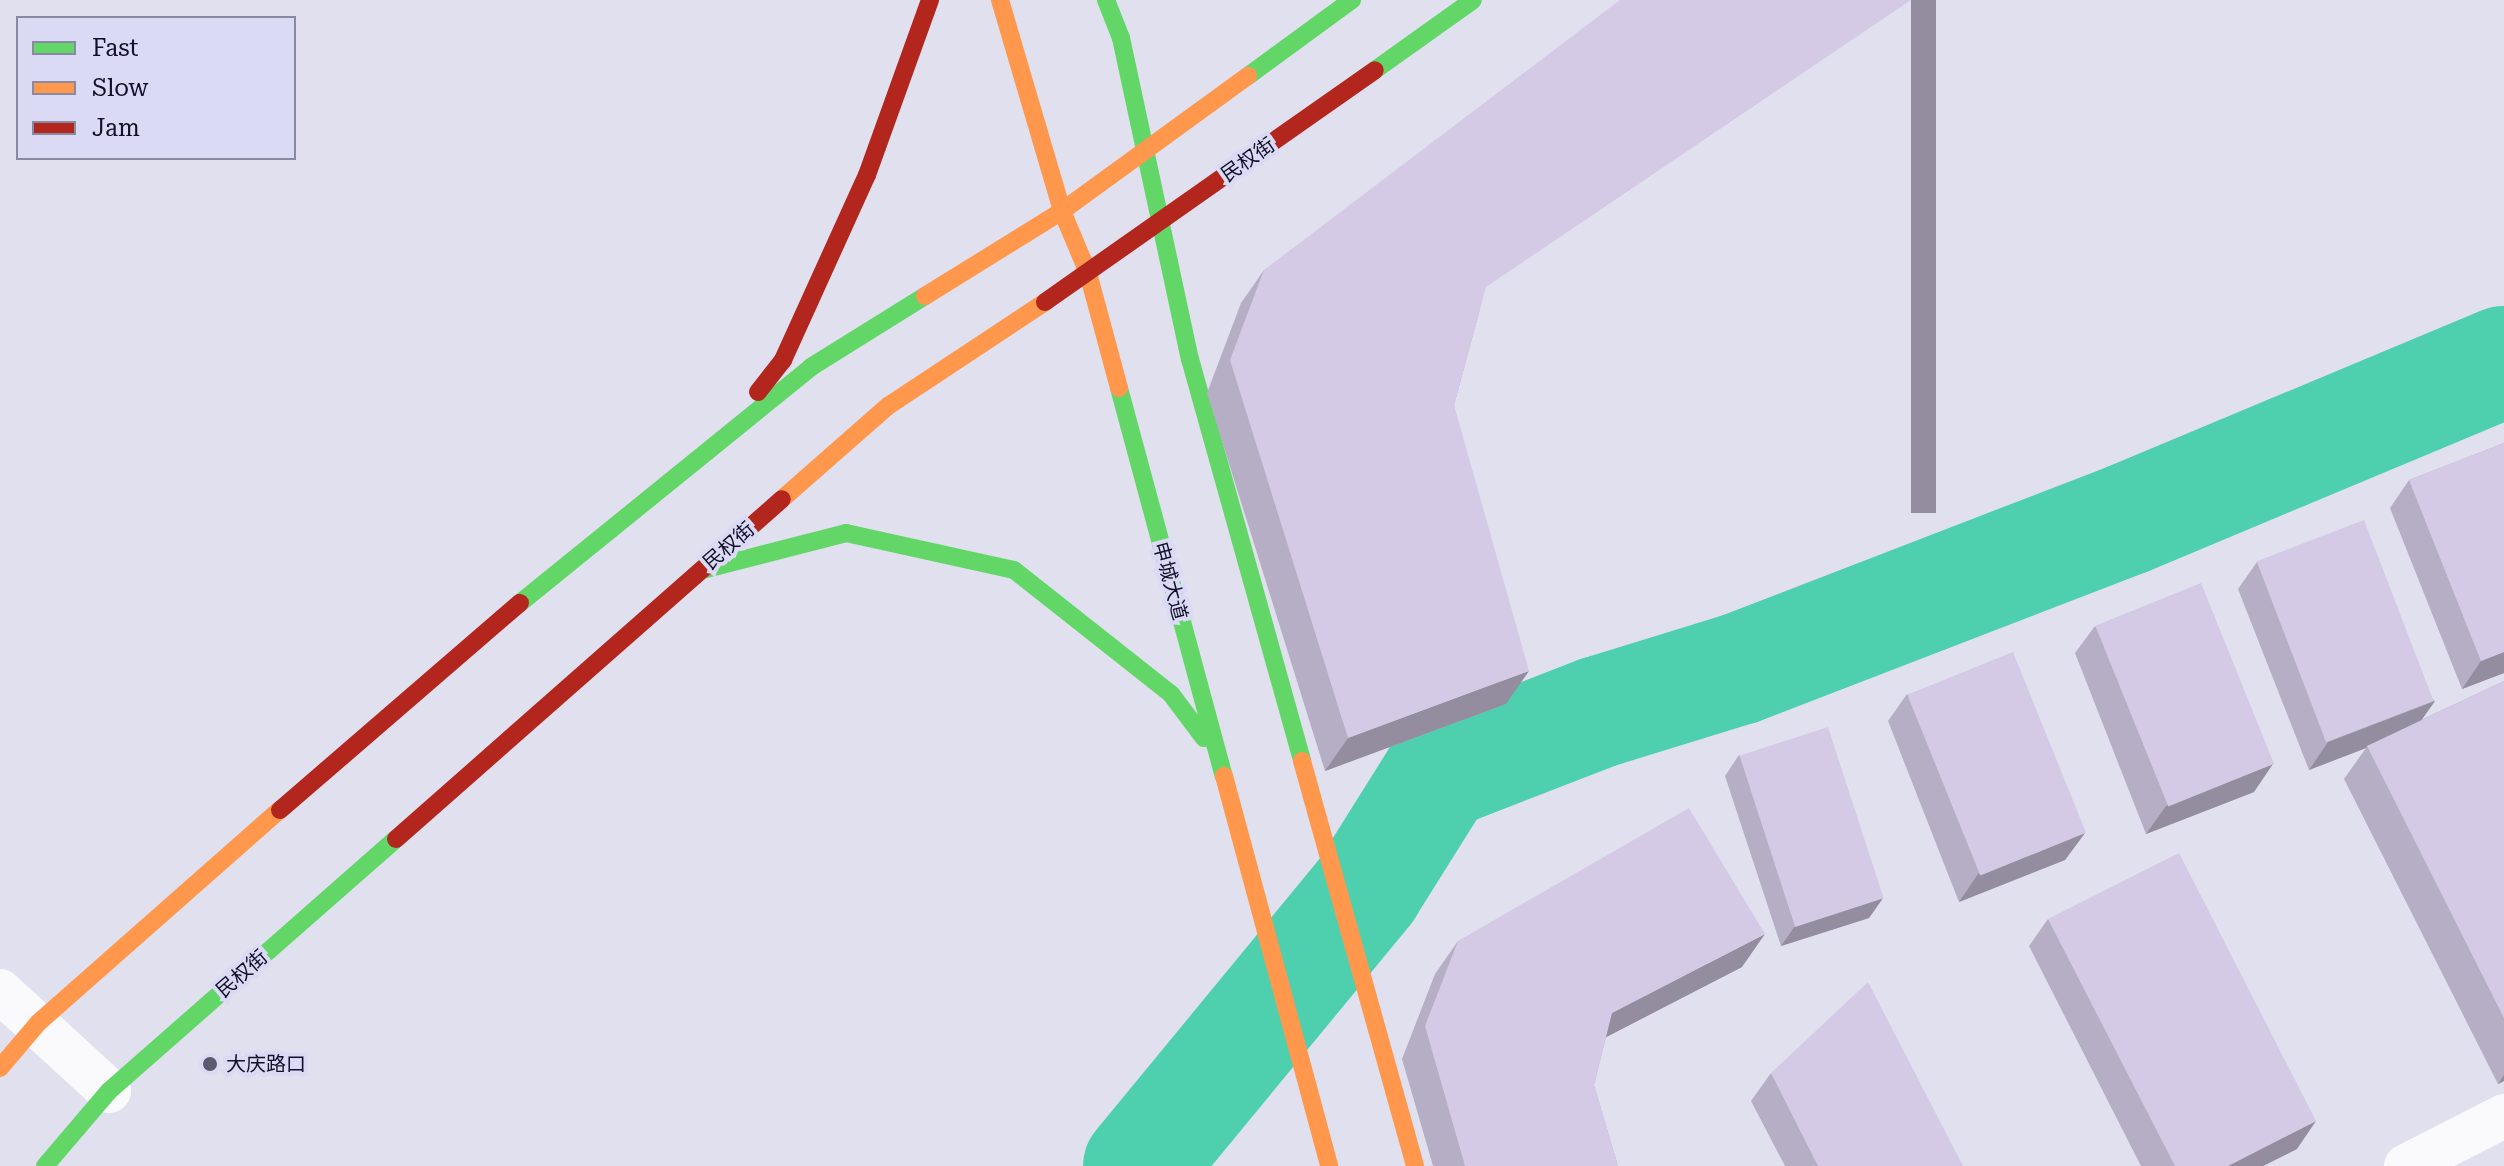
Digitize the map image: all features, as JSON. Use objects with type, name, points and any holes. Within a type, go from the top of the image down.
[{"type":"main road","points":[[717,443],[783,360],[867,175],[930,0]]},
{"type":"main road","name":"申城大道","points":[[1000,0],[1062,211],[1088,273],[1216,754],[1275,962],[1289,1027],[1329,1166]]},
{"type":"main road","points":[[1106,0],[1121,38],[1190,359],[1322,846],[1358,961],[1415,1166]]},
{"type":"main road","points":[[0,1068],[38,1023],[479,636],[811,367],[1062,211],[1146,153],[1352,0]]},
{"type":"main road","name":"民权街","points":[[45,1166],[109,1091],[888,406],[1088,273],[1473,0]]},
{"type":"main road","points":[[700,570],[846,533],[1014,570],[1171,694],[1216,754]]},
{"type":"street","points":[[0,991],[109,1091]]},
{"type":"street","points":[[2406,1166],[2504,1116]]},
{"type":"building","points":[[1620,0],[1911,0],[1486,287],[1454,405],[1529,671],[1348,738],[1230,360],[1264,270]]},
{"type":"building","points":[[2504,443],[2504,652],[2481,661],[2409,480]]},
{"type":"building","points":[[2364,520],[2434,701],[2326,742],[2257,561]]},
{"type":"building","points":[[2201,583],[2274,764],[2168,807],[2095,626]]},
{"type":"building","points":[[2013,652],[2086,833],[1980,876],[1907,695]]},
{"type":"building","points":[[2504,681],[2504,1018],[2367,746]]},
{"type":"building","points":[[1828,727],[1884,898],[1795,927],[1740,756]]},
{"type":"building","points":[[1689,808],[1765,934],[1612,1013],[1594,1085],[1618,1166],[1465,1166],[1425,1026],[1458,941]]},
{"type":"building","points":[[2179,853],[2316,1121],[2228,1166],[2175,1166],[2048,919]]},
{"type":"building","points":[[1868,982],[1963,1166],[1818,1166],[1771,1073]]},
{"type":"waterway","points":[[1139,1166],[1367,889],[1439,774],[1599,712],[1739,669],[2128,519],[2504,362]]},
{"type":"traffic: fast","points":[[1106,0],[1121,38],[1190,359],[1302,761]]},
{"type":"traffic: fast","points":[[1248,76],[1352,0]]},
{"type":"traffic: fast","points":[[1375,70],[1473,0]]},
{"type":"traffic: fast","points":[[520,603],[811,367],[925,296]]},
{"type":"traffic: fast","points":[[1119,388],[1224,776]]},
{"type":"traffic: fast","points":[[706,569],[846,533],[1014,570],[1171,694],[1204,738]]},
{"type":"traffic: fast","points":[[45,1166],[109,1091],[396,839]]},
{"type":"traffic: slow","points":[[1000,0],[1062,211],[1088,273],[1119,388]]},
{"type":"traffic: slow","points":[[925,296],[1062,211],[1248,76]]},
{"type":"traffic: slow","points":[[782,499],[888,406],[1045,302]]},
{"type":"traffic: slow","points":[[1302,761],[1415,1166]]},
{"type":"traffic: slow","points":[[1224,776],[1329,1166]]},
{"type":"traffic: slow","points":[[0,1068],[38,1023],[280,810]]},
{"type":"traffic: jam","points":[[758,392],[783,360],[867,175],[930,0]]},
{"type":"traffic: jam","points":[[1045,302],[1375,70]]},
{"type":"traffic: jam","points":[[396,839],[782,499]]},
{"type":"traffic: jam","points":[[280,810],[520,603]]},
{"type":"place","name":"大庆路口","points":[[210,1064]]}]
